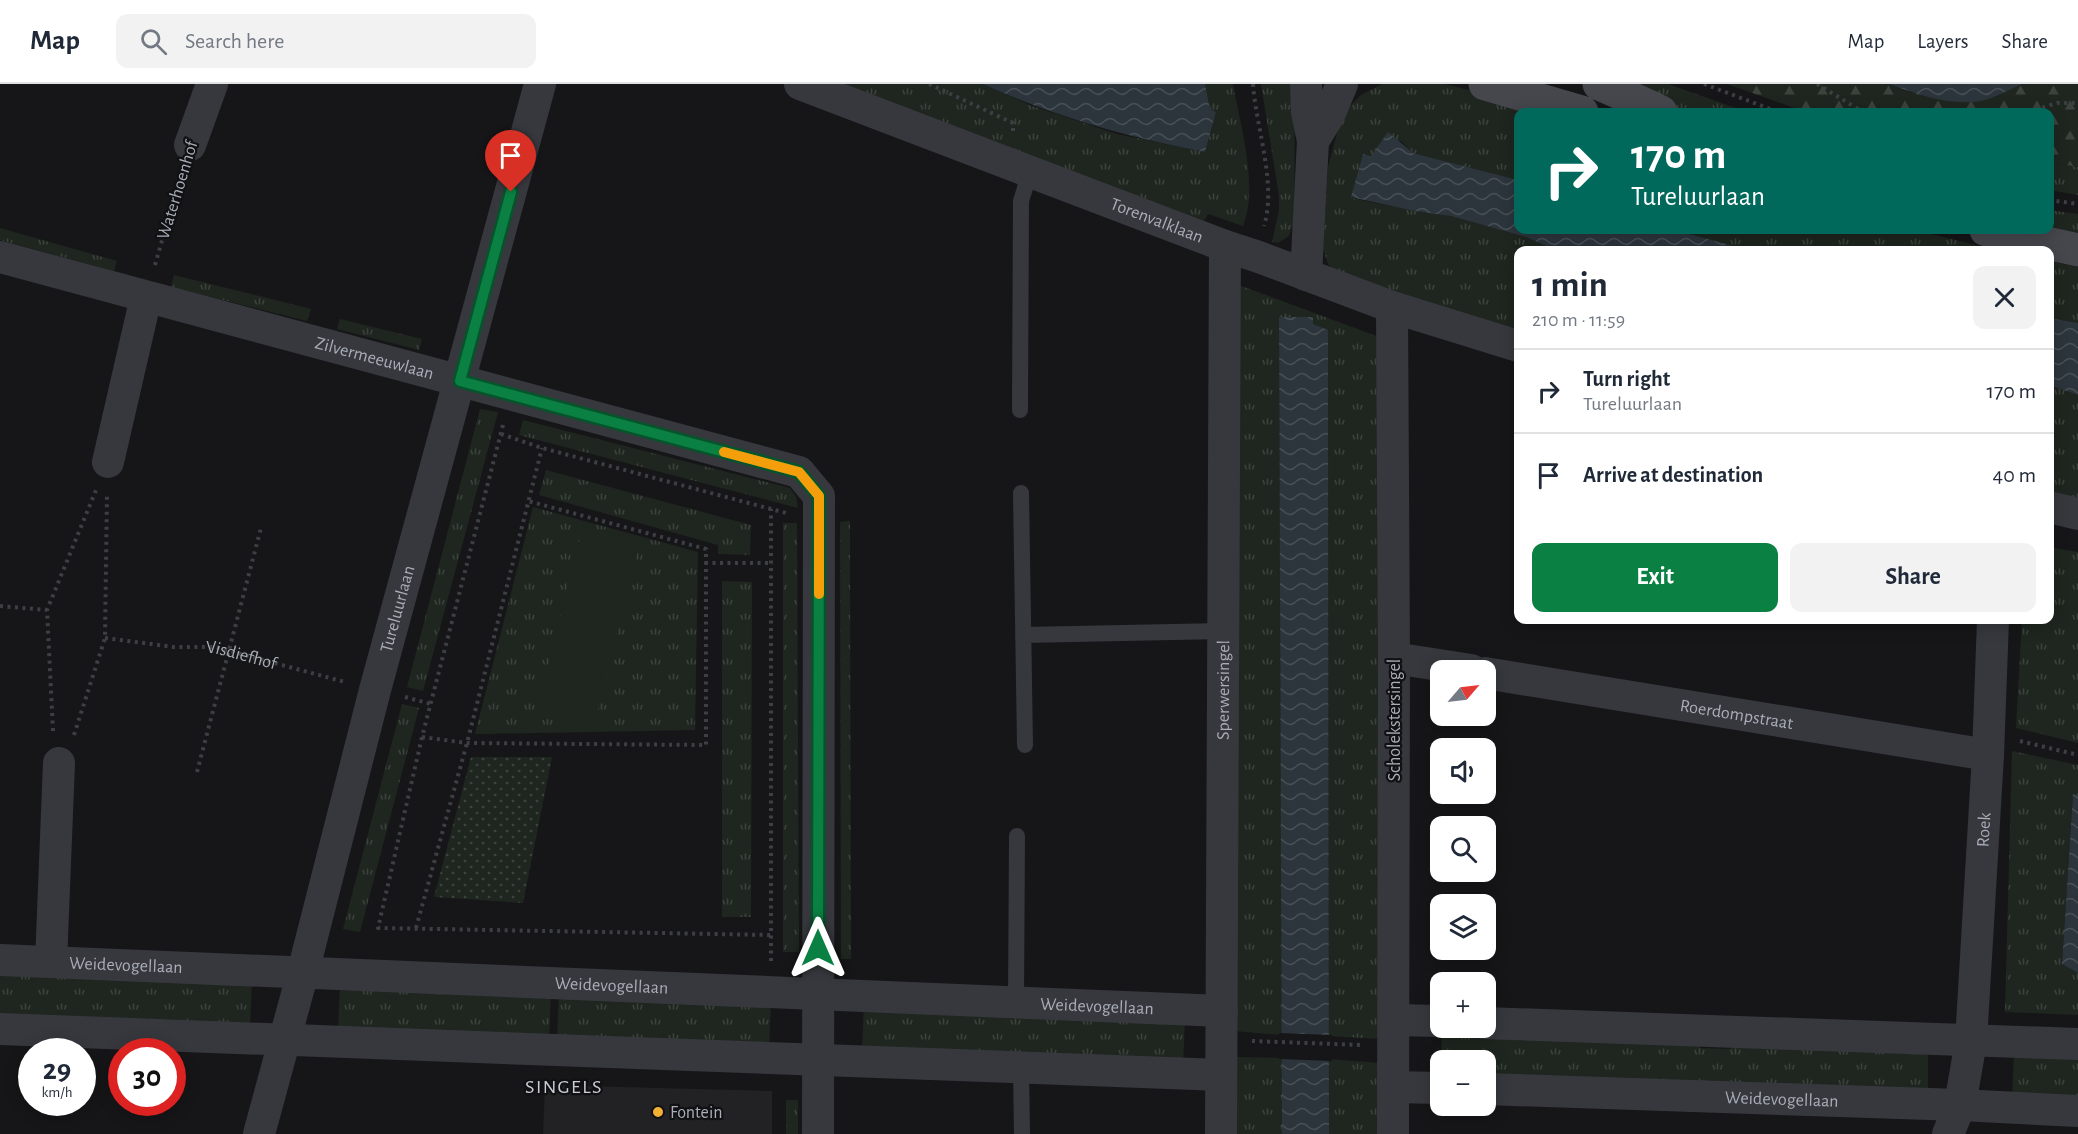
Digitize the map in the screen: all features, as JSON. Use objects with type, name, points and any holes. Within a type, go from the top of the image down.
[{"type":"main road","points":[[1485,84],[1568,108]]},
{"type":"main road","points":[[1599,84],[1652,108]]},
{"type":"main road","points":[[2004,234],[2078,250]]},
{"type":"street","name":"Waterhoenhof","points":[[190,145],[212,84]]},
{"type":"street","name":"Tureluurlaan","points":[[259,1134],[375,690],[540,84]]},
{"type":"street","name":"Torenvalklaan","points":[[800,84],[1392,307],[1514,345]]},
{"type":"street","points":[[1306,84],[1307,112],[1313,141],[1306,275]]},
{"type":"street","points":[[1313,141],[1329,115],[1342,84]]},
{"type":"street","name":"Sperwersingel","points":[[1221,1134],[1225,246]]},
{"type":"street","name":"Zilvermeeuwlaan","points":[[0,257],[799,472],[819,496],[818,1134]]},
{"type":"street","points":[[108,462],[146,297]]},
{"type":"street","name":"Scholekstersingel","points":[[1392,307],[1393,1134]]},
{"type":"street","points":[[2054,508],[2078,514]]},
{"type":"street","name":"Roek","points":[[1948,1134],[1960,1105],[1971,1041],[1993,624]]},
{"type":"street","points":[[1394,658],[1430,664]]},
{"type":"street","name":"Roerdompstraat","points":[[1496,675],[1987,744]]},
{"type":"street","points":[[51,962],[59,763]]},
{"type":"street","name":"Weidevogellaan","points":[[0,960],[1222,1011]]},
{"type":"street","points":[[1394,1020],[1430,1022]]},
{"type":"street","points":[[1496,1023],[2078,1044]]},
{"type":"street","points":[[0,1029],[1221,1075]]},
{"type":"street","points":[[1393,1087],[1430,1088]]},
{"type":"street","name":"Weidevogellaan","points":[[1496,1089],[2078,1111]]},
{"type":"lane","points":[[1020,168],[1020,410]]},
{"type":"lane","points":[[1021,493],[1025,745]]},
{"type":"lane","points":[[1023,635],[1223,631]]},
{"type":"lane","points":[[1016,1003],[1017,836]]},
{"type":"lane","points":[[1021,1068],[1022,1134]]},
{"type":"path","points":[[929,84],[1013,123],[1020,168]]},
{"type":"path","points":[[1253,84],[1267,178],[1268,213],[1256,256]]},
{"type":"path","points":[[1704,84],[1767,108]]},
{"type":"path","points":[[1817,84],[1856,108]]},
{"type":"path","points":[[2041,108],[2057,103],[2078,103]]},
{"type":"path","name":"Waterhoenhof","points":[[146,297],[190,145]]},
{"type":"path","points":[[2054,201],[2078,204]]},
{"type":"path","points":[[512,394],[422,737],[378,928],[771,935]]},
{"type":"path","points":[[501,434],[542,448],[819,521]]},
{"type":"path","points":[[416,928],[467,743],[542,448]]},
{"type":"path","points":[[59,763],[52,727],[47,610],[108,462]]},
{"type":"path","points":[[59,763],[68,755],[105,638],[108,462]]},
{"type":"path","points":[[422,737],[467,743],[706,745],[706,549],[528,501]]},
{"type":"path","points":[[771,509],[773,563],[771,992]]},
{"type":"path","points":[[197,772],[261,528]]},
{"type":"path","points":[[705,562],[773,563]]},
{"type":"path","points":[[0,606],[47,610]]},
{"type":"path","name":"Visdiefhof","points":[[105,638],[174,647],[215,647],[375,690]]},
{"type":"path","points":[[1987,744],[2078,755]]},
{"type":"path","points":[[1247,1041],[1364,1045]]},
{"type":"shaded area","name":"Fontein","points":[[545,1085],[772,1091],[772,1134],[543,1134]]},
{"type":"green space","points":[[836,84],[983,84],[1032,106],[1117,134],[1205,152],[1216,112],[1210,109],[1205,84],[1233,84],[1249,175],[1247,210],[1243,226],[1208,214],[1204,221]]},
{"type":"green space","points":[[1261,84],[1295,84],[1294,223],[1289,236],[1278,243],[1272,242],[1279,210],[1279,196]]},
{"type":"green space","points":[[1382,84],[1445,84],[1538,108],[1514,108],[1514,179],[1413,153],[1401,141],[1371,156],[1363,154],[1352,198],[1451,216],[1526,237],[1546,246],[1514,246],[1514,335],[1335,271],[1328,264],[1323,249],[1328,167],[1340,122],[1349,107],[1361,95]]},
{"type":"green space","points":[[1616,84],[1668,84],[1736,108],[1674,108]]},
{"type":"green space","points":[[1727,84],[1890,84],[1912,93],[1993,97],[2022,84],[2078,84],[2078,167],[2054,163],[2054,108],[1795,108]]},
{"type":"green space","points":[[2054,163],[2078,167],[2078,195],[2054,191]]},
{"type":"green space","points":[[2054,211],[2078,214],[2078,233],[2054,229]]},
{"type":"green space","points":[[0,228],[117,261],[114,271],[0,240]]},
{"type":"green space","points":[[1689,234],[1930,234],[1980,246],[1734,246]]},
{"type":"green space","points":[[2054,262],[2078,267],[2078,323],[2054,319]]},
{"type":"green space","points":[[174,275],[311,309],[307,321],[171,287]]},
{"type":"green space","points":[[1236,284],[1379,337],[1380,1039],[1329,1036],[1328,330],[1312,324],[1313,318],[1279,317],[1282,1035],[1234,1031]]},
{"type":"green space","points":[[340,319],[422,339],[419,350],[337,329]]},
{"type":"green space","points":[[2054,387],[2078,395],[2078,502],[2054,495]]},
{"type":"green space","points":[[480,409],[498,412],[423,691],[407,687]]},
{"type":"green space","points":[[523,420],[790,488],[796,497],[798,508],[519,435]]},
{"type":"green space","points":[[546,470],[751,525],[750,555],[718,554],[718,545],[539,495]]},
{"type":"green space","points":[[533,507],[698,552],[695,730],[475,734]]},
{"type":"green space","points":[[850,521],[851,959],[841,959],[840,522]]},
{"type":"green space","points":[[783,523],[797,523],[799,952],[783,952]]},
{"type":"green space","points":[[583,526],[640,540],[593,730],[536,716]]},
{"type":"green space","points":[[2054,548],[2078,552],[2078,743],[2016,728],[2022,624],[2054,624]]},
{"type":"green space","points":[[722,581],[752,582],[751,917],[722,917]]},
{"type":"green space","points":[[402,704],[419,708],[360,932],[343,929]]},
{"type":"green space","points":[[2012,751],[2078,765],[2078,796],[2073,794],[2062,964],[2078,973],[2078,1015],[2005,1012]]},
{"type":"green space","points":[[471,757],[552,757],[523,903],[434,897]]},
{"type":"green space","points":[[0,970],[252,980],[250,1029],[0,1019]]},
{"type":"green space","points":[[340,984],[551,992],[549,1041],[338,1032]]},
{"type":"green space","points":[[559,992],[771,1000],[769,1049],[557,1041]]},
{"type":"green space","points":[[864,1005],[1185,1018],[1183,1067],[862,1053]]},
{"type":"green space","points":[[1496,1030],[1701,1038],[1700,1048],[1730,1049],[1731,1040],[1928,1048],[1928,1096],[1496,1079],[1496,1050],[1441,1050],[1442,1038],[1496,1038]]},
{"type":"green space","points":[[2014,1051],[2078,1054],[2078,1103],[2012,1101]]},
{"type":"green space","points":[[1234,1057],[1282,1058],[1282,1134],[1233,1134]]},
{"type":"green space","points":[[1329,1059],[1380,1063],[1381,1134],[1329,1134]]},
{"type":"green space","points":[[786,1100],[798,1100],[798,1134],[786,1134]]},
{"type":"water","points":[[983,84],[1205,84],[1210,109],[1216,112],[1205,152],[1092,125]]},
{"type":"water","points":[[1890,84],[2022,84],[1986,100],[1962,102],[1930,98]]},
{"type":"water","points":[[1388,132],[1413,153],[1514,179],[1514,234],[1451,216],[1414,211],[1351,197],[1363,154],[1371,156]]},
{"type":"water","points":[[1515,234],[1689,234],[1734,246],[1546,246]]},
{"type":"water","points":[[1279,317],[1313,317],[1313,324],[1328,330],[1329,1134],[1282,1134]]},
{"type":"water","points":[[2054,319],[2078,323],[2078,395],[2054,387]]},
{"type":"water","points":[[2073,794],[2078,796],[2078,973],[2062,964]]},
{"type":"pier","points":[[1279,1033],[1332,1035],[1332,1061],[1279,1059]]},
{"type":"slow traffic","points":[[724,452],[799,472],[819,496],[819,594]]},
{"type":"place","name":"Fontein","points":[[658,1112]]},
{"type":"district","name":"SINGELS","points":[[564,1086]]},
{"type":"route","points":[[511,192],[460,381],[799,472],[819,496],[818,948]]}]
